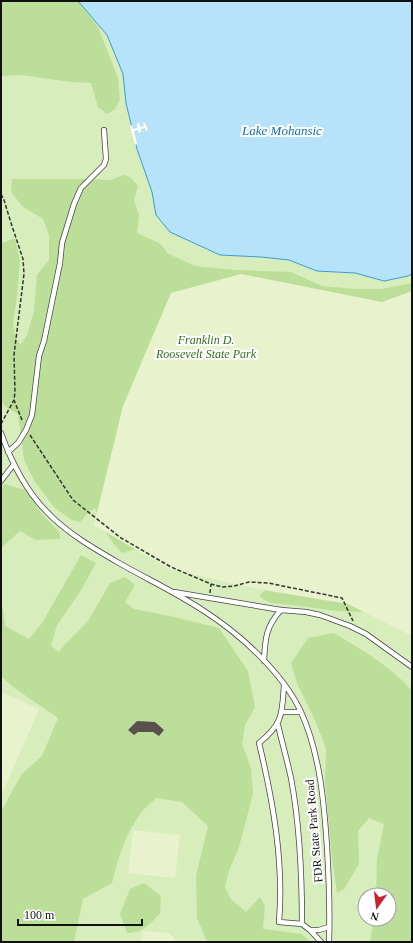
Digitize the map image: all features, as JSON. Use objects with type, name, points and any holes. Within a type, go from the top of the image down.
[{"type":"lane","points":[[8,452],[18,443],[32,415],[39,356],[44,341],[60,263],[62,243],[74,204],[81,188],[104,165],[106,158],[104,130]]},
{"type":"lane","name":"FDR State Park Road","points":[[1,433],[8,452],[26,484],[46,511],[66,529],[89,546],[206,612],[264,660],[284,685],[301,712],[313,749],[322,790],[329,885],[329,942]]},
{"type":"lane","points":[[1,480],[14,464]]},
{"type":"lane","name":"FDR State Park Road","points":[[168,591],[320,615],[357,630],[382,645],[412,667]]},
{"type":"lane","points":[[264,660],[267,632],[274,618],[281,610]]},
{"type":"lane","points":[[284,685],[282,712],[278,725],[259,743],[268,780],[280,871],[281,895],[279,922],[302,924],[321,942]]},
{"type":"lane","points":[[282,712],[301,712]]},
{"type":"lane","points":[[278,725],[291,778],[298,826],[302,873],[302,924]]},
{"type":"lane","points":[[310,930],[319,930],[329,927]]},
{"type":"path","points":[[1,194],[23,259],[24,274],[14,355],[14,400],[1,424]]},
{"type":"path","points":[[14,400],[26,429],[73,500],[121,538],[171,567],[211,584],[222,587],[234,586],[249,582],[268,582],[342,598],[357,630]]},
{"type":"green space","name":"Franklin D. Roosevelt State Park","points":[[1,1],[412,1],[412,942],[1,942]]},
{"type":"green space","points":[[1,1],[78,1],[98,27],[118,78],[120,100],[115,109],[107,114],[98,107],[91,83],[71,82],[21,75],[1,76]]},
{"type":"green space","points":[[123,175],[130,177],[138,186],[134,200],[139,215],[137,233],[161,244],[167,253],[195,266],[235,270],[291,272],[322,286],[355,289],[382,289],[412,283],[412,585],[363,612],[337,611],[271,603],[259,596],[274,582],[136,549],[122,553],[106,532],[95,508],[80,522],[72,520],[55,508],[35,482],[24,460],[18,414],[6,407],[1,401],[1,247],[2,243],[15,238],[20,261],[13,323],[16,339],[21,345],[27,335],[34,311],[37,275],[49,260],[49,235],[43,219],[23,207],[11,192],[12,179],[111,180]]},
{"type":"green space","points":[[241,274],[382,302],[412,291],[412,636],[348,604],[258,589],[169,569],[94,525],[123,406],[171,293]]},
{"type":"green space","points":[[4,484],[25,490],[42,514],[60,533],[60,539],[36,540],[20,531],[1,548],[1,488]]},
{"type":"green space","points":[[81,555],[96,563],[80,592],[57,625],[51,645],[58,652],[88,621],[110,583],[125,577],[135,585],[125,602],[134,609],[219,628],[248,671],[255,707],[245,725],[242,744],[251,768],[253,794],[239,847],[229,871],[225,887],[231,899],[246,912],[260,897],[265,906],[263,929],[302,934],[310,942],[207,942],[197,918],[196,876],[208,826],[182,802],[156,798],[142,811],[129,832],[119,857],[112,883],[83,899],[74,942],[1,942],[1,812],[21,775],[42,756],[58,718],[13,687],[1,676],[1,606],[3,608],[5,626],[29,639],[42,623]]},
{"type":"green space","points":[[334,633],[385,666],[412,691],[412,942],[370,942],[373,927],[397,927],[397,887],[376,887],[377,859],[384,824],[369,818],[358,831],[359,864],[344,889],[337,893],[332,858],[325,782],[326,748],[314,718],[297,683],[291,663],[308,638]]},
{"type":"green space","points":[[1,692],[39,709],[1,796]]},
{"type":"green space","points":[[133,830],[180,835],[175,878],[128,873]]},
{"type":"green space","points":[[144,883],[161,896],[160,914],[142,930],[127,933],[120,914],[130,889]]},
{"type":"green space","points":[[142,931],[169,933],[175,939],[175,942],[140,942]]},
{"type":"water","name":"Lake Mohansic","points":[[78,1],[412,1],[412,274],[384,281],[355,273],[317,271],[289,260],[220,255],[170,232],[156,215],[152,192],[137,149],[126,103],[123,74],[107,35]]},
{"type":"pier","points":[[139,123],[140,127],[144,126],[143,123],[145,123],[148,130],[146,131],[145,128],[141,129],[141,132],[139,133],[138,130],[134,131],[137,144],[135,145],[130,126],[132,125],[133,129],[137,128],[137,124]]},
{"type":"building","points":[[137,721],[155,722],[164,730],[159,736],[153,732],[138,732],[134,735],[128,730]]}]
